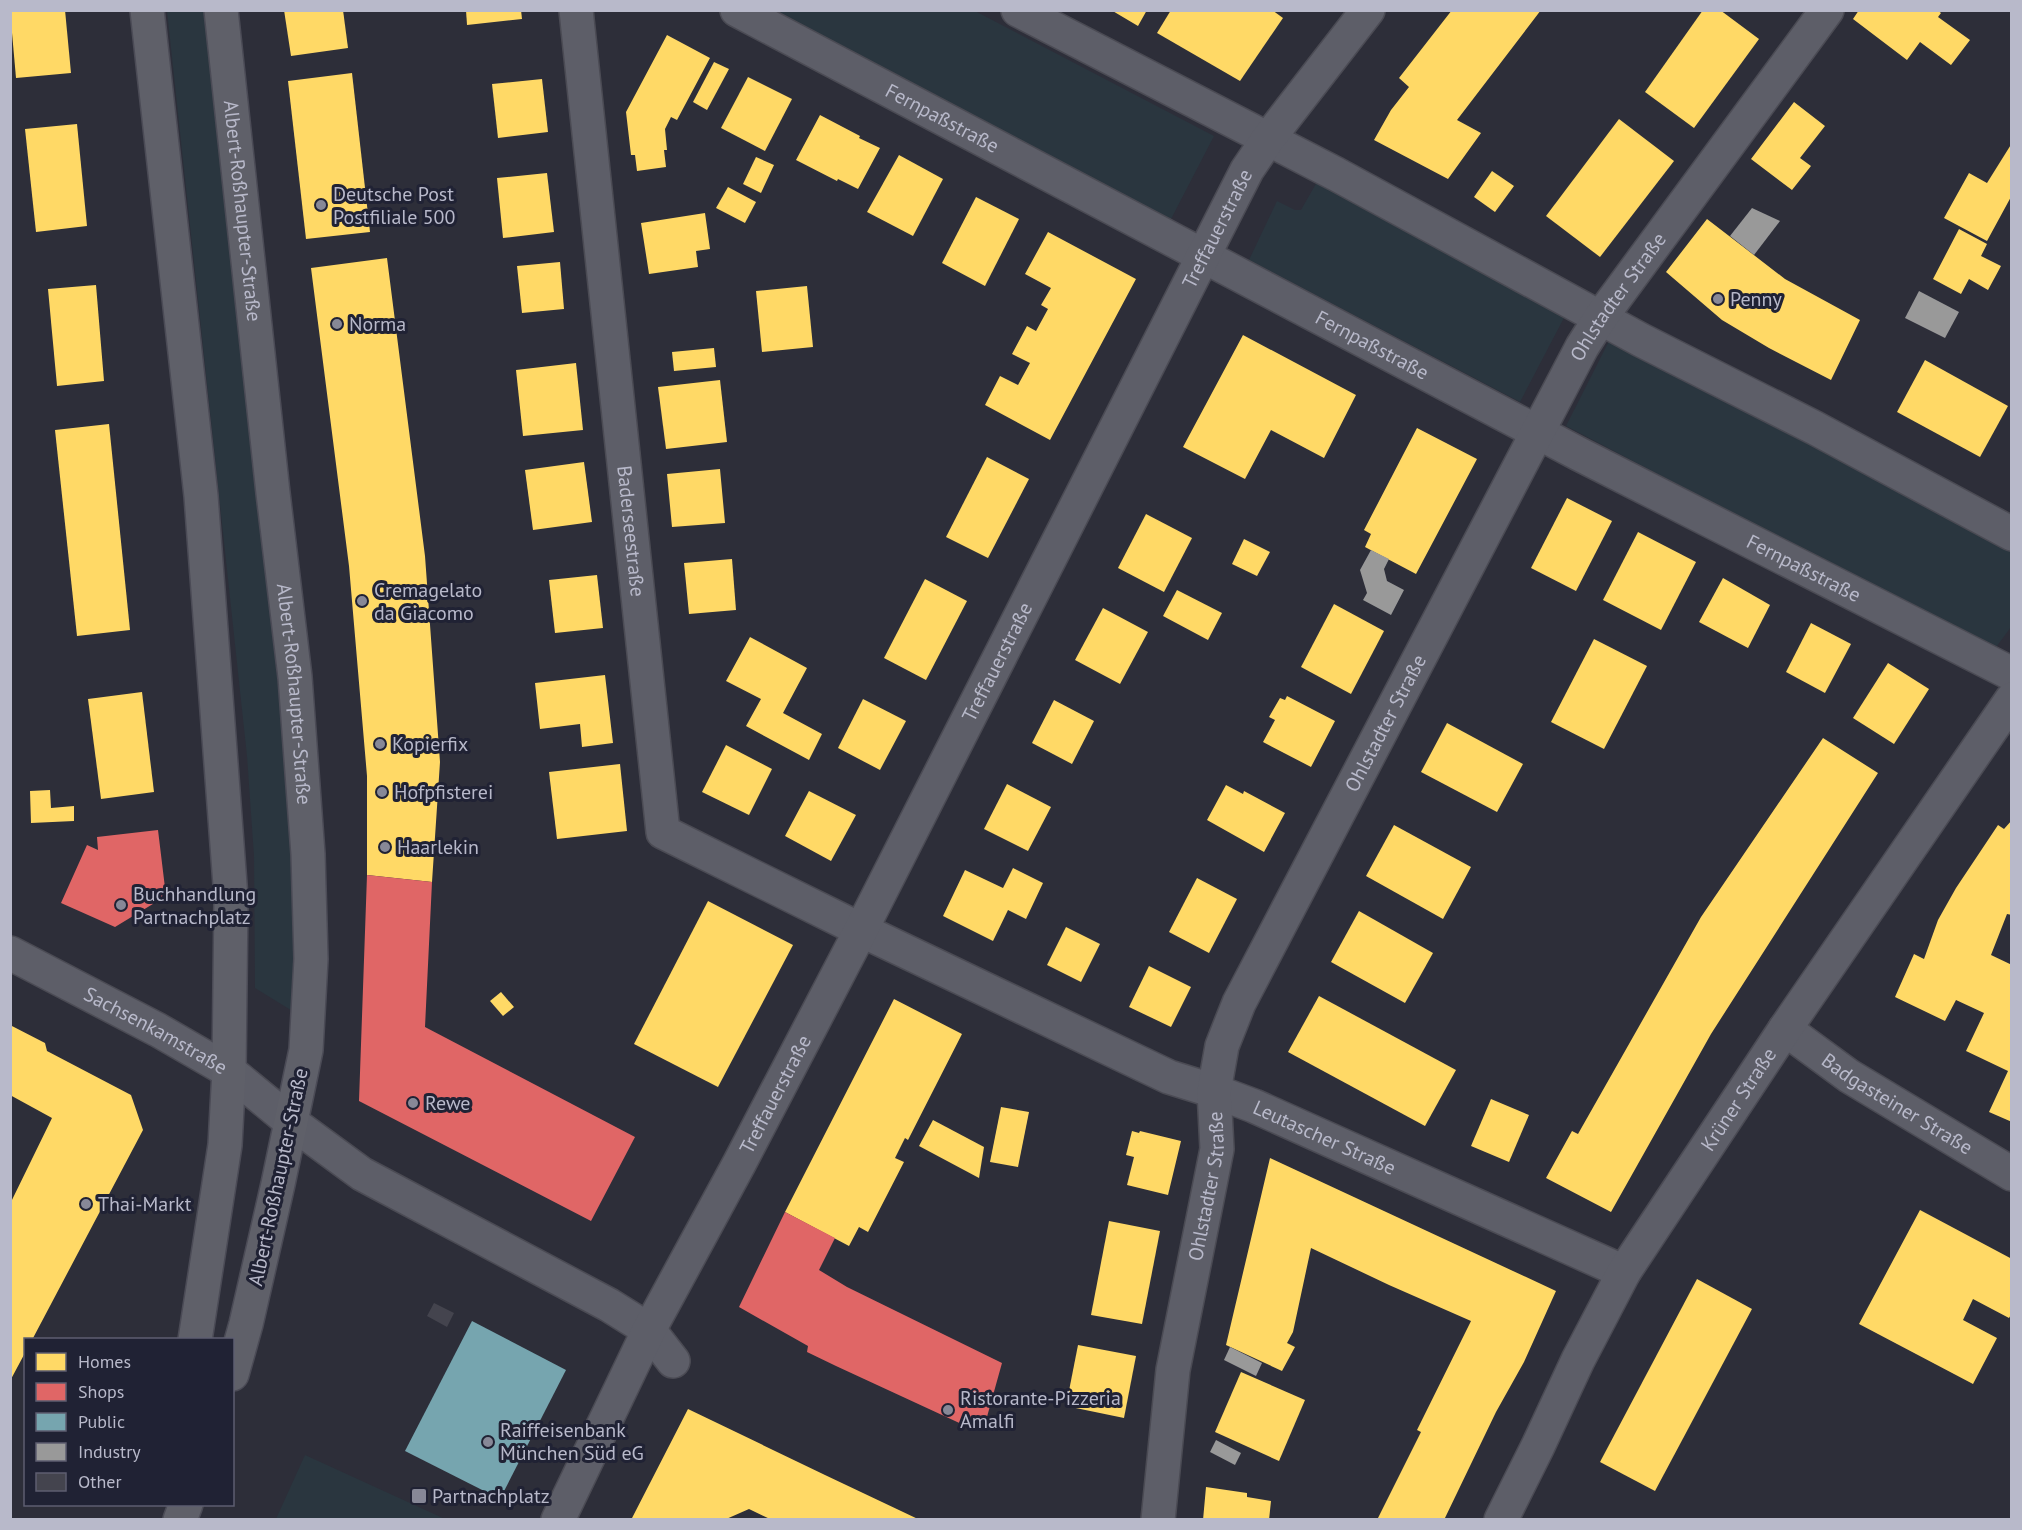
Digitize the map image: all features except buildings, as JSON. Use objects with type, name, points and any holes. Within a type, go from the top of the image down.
[{"type":"main road","points":[[147,10],[201,496],[231,898],[229,1071],[225,1144],[195,1338]]},
{"type":"main road","name":"Albert-Roßhaupter-Straße","points":[[221,10],[295,677],[308,855],[311,959],[306,1050],[246,1324],[234,1367]]},
{"type":"street","name":"Baderseestraße","points":[[576,10],[663,832],[861,930]]},
{"type":"street","name":"Fernpaßstraße","points":[[736,10],[1600,465],[2012,674]]},
{"type":"street","points":[[1018,10],[1268,139],[1672,357],[1815,428],[2012,534]]},
{"type":"street","name":"Treffauerstraße","points":[[650,1330],[861,930],[1247,170],[1268,139],[1368,10]]},
{"type":"street","name":"Ohlstadter Straße","points":[[1158,1520],[1173,1370],[1217,1149],[1214,1091],[1222,1046],[1239,1003],[1582,347],[1601,317],[1827,10]]},
{"type":"street","name":"Krüner Straße","points":[[1501,1520],[1578,1360],[1624,1272],[1785,1029],[2012,699]]},
{"type":"street","name":"Leutascher Straße","points":[[861,930],[1169,1077],[1254,1106],[1624,1272]]},
{"type":"street","name":"Sachsenkamstraße","points":[[10,953],[166,1034],[229,1071],[291,1122]]},
{"type":"street","name":"Badgasteiner Straße","points":[[1785,1029],[1849,1076],[2012,1174]]},
{"type":"street","points":[[291,1122],[362,1174],[599,1300],[650,1330],[674,1361]]},
{"type":"street","points":[[558,1520],[650,1330]]},
{"type":"shaded area","points":[[167,11],[204,11],[285,744],[296,929],[294,1012],[255,988],[254,856],[247,756]]},
{"type":"shaded area","points":[[770,11],[975,11],[1214,136],[1170,221]]},
{"type":"shaded area","points":[[1317,182],[1567,312],[1520,402],[1249,260],[1277,201],[1295,210],[1301,210]]},
{"type":"shaded area","points":[[1610,339],[2011,549],[2011,627],[1994,650],[1566,426]]},
{"type":"shaded area","points":[[305,1455],[445,1519],[276,1519]]},
{"type":"place","name":"Deutsche Post Postfiliale 500","points":[[321,205]]},
{"type":"place","name":"Penny","points":[[1718,299]]},
{"type":"place","name":"Norma","points":[[337,324]]},
{"type":"place","name":"Cremagelato da Giacomo","points":[[362,601]]},
{"type":"place","name":"Kopierfix","points":[[380,744]]},
{"type":"place","name":"Hofpfisterei","points":[[382,792]]},
{"type":"place","name":"Haarlekin","points":[[385,847]]},
{"type":"place","name":"Buchhandlung Partnachplatz","points":[[121,905]]},
{"type":"place","name":"Rewe","points":[[413,1103]]},
{"type":"place","name":"Thai-Markt","points":[[86,1204]]},
{"type":"place","name":"Ristorante-Pizzeria Amalfi","points":[[948,1410]]},
{"type":"place","name":"Raiffeisenbank München Süd eG","points":[[488,1442]]},
{"type":"place","name":"Partnachplatz","points":[[419,1496]]}]
